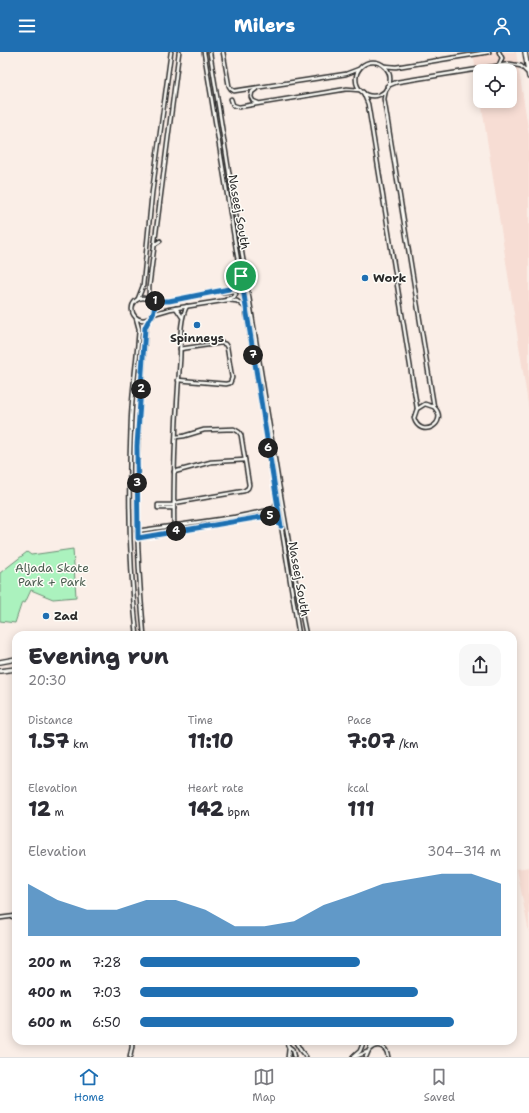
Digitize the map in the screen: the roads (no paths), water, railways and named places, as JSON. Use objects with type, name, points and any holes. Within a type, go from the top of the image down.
[{"type":"street","points":[[137,631],[130,534],[131,422],[139,329],[132,308],[134,302],[138,299],[143,286],[152,193],[171,52]]},
{"type":"street","points":[[144,631],[137,531],[137,446],[145,328],[153,314],[154,308],[150,300],[149,287],[179,52]]},
{"type":"street","name":"Naseej South","points":[[204,52],[298,631]]},
{"type":"street","points":[[223,52],[231,89],[235,91],[346,74],[370,62],[377,62],[384,66],[389,74],[384,99],[434,407],[438,412],[438,420],[435,426],[429,428],[419,426],[415,421],[414,414],[417,408],[368,104],[356,81],[356,74],[359,68]]},
{"type":"street","points":[[384,66],[396,66],[489,52]]},
{"type":"street","points":[[499,52],[502,58],[499,64]]},
{"type":"street","points":[[525,52],[529,75]]},
{"type":"street","points":[[210,53],[279,485],[305,631]]},
{"type":"street","points":[[517,65],[524,68],[529,75]]},
{"type":"street","points":[[231,99],[233,105],[238,107],[349,88],[369,95],[377,95],[387,87],[397,82],[473,69]]},
{"type":"street","points":[[265,86],[254,90],[251,97],[252,100],[256,102],[267,103]]},
{"type":"street","points":[[154,245],[160,241]]},
{"type":"street","points":[[138,299],[144,298],[150,300],[169,301],[218,291],[234,287],[241,276]]},
{"type":"street","points":[[218,291],[232,290],[235,292],[236,296],[223,301]]},
{"type":"street","points":[[153,314],[163,310],[234,300],[246,307]]},
{"type":"street","points":[[174,526],[174,472],[178,380],[182,317],[187,306]]},
{"type":"street","points":[[175,308],[182,317]]},
{"type":"street","points":[[136,318],[144,320],[149,319]]},
{"type":"street","points":[[178,380],[226,384],[230,383],[232,378],[227,347],[224,343],[180,349]]},
{"type":"street","points":[[417,408],[425,404],[434,407]]},
{"type":"street","points":[[174,505],[158,505],[158,508],[174,505],[246,490],[249,485],[241,435],[237,430],[206,430],[176,437]]},
{"type":"street","points":[[174,472],[211,462],[246,460]]},
{"type":"street","points":[[137,531],[235,517],[270,510],[275,506],[277,501]]},
{"type":"street","points":[[138,538],[268,516],[274,513],[274,510],[270,510]]},
{"type":"street","points":[[268,516],[275,519],[281,526]]},
{"type":"street","points":[[0,662],[12,660]]},
{"type":"street","points":[[0,671],[12,670]]},
{"type":"street","points":[[0,918],[12,916]]},
{"type":"street","points":[[130,1057],[132,1045]]},
{"type":"street","points":[[297,1045],[303,1055],[306,1057]]},
{"type":"street","points":[[354,1057],[360,1051],[362,1045]]},
{"type":"street","points":[[366,1057],[371,1045]]},
{"type":"street","points":[[288,1046],[288,1057]]},
{"type":"street","points":[[288,1046],[292,1049],[294,1057]]},
{"type":"street","points":[[354,1057],[361,1055],[374,1046],[381,1046],[387,1050],[388,1057]]},
{"type":"place","name":"Work","points":[[365,278]]},
{"type":"place","name":"Spinneys","points":[[197,325]]},
{"type":"place","name":"Zad","points":[[46,616]]},
{"type":"park label","name":"Aljada Skate Park + Park","points":[[52,575]]}]
